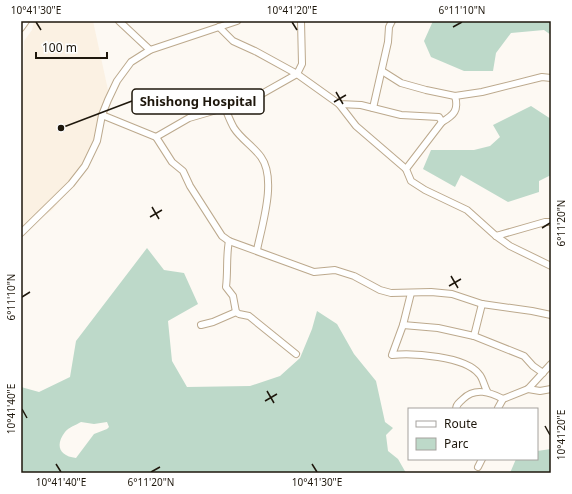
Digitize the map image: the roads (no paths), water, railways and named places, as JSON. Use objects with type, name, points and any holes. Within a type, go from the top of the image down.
[{"type":"street","points":[[21,28],[26,21]]},
{"type":"street","points":[[119,21],[150,50]]},
{"type":"street","points":[[21,233],[71,184],[85,166],[97,140],[102,115],[117,82],[131,62],[150,50],[237,21]]},
{"type":"street","points":[[156,137],[189,118],[251,100],[297,74],[302,64],[301,21]]},
{"type":"street","points":[[373,108],[392,21]]},
{"type":"street","points":[[219,27],[233,41],[297,74],[340,104],[356,126],[406,169],[411,181],[425,190],[467,210],[496,236],[510,246],[551,266]]},
{"type":"street","points":[[382,71],[401,82],[426,90],[455,96],[482,92],[542,77],[551,78]]},
{"type":"street","points":[[406,169],[442,122],[450,118],[455,112],[458,104],[455,96]]},
{"type":"street","points":[[340,104],[361,105],[402,115],[439,117],[442,122]]},
{"type":"street","points":[[225,108],[234,129],[261,158],[266,167],[268,189],[257,250]]},
{"type":"street","points":[[102,115],[156,137],[172,162],[183,172],[190,186],[222,236],[230,241],[314,272],[335,270],[354,276],[380,290],[391,293],[452,294],[482,304],[532,310],[551,316]]},
{"type":"street","points":[[496,236],[545,222],[551,222]]},
{"type":"street","points":[[230,241],[227,255],[228,274],[226,287],[233,296],[236,312]]},
{"type":"street","points":[[411,293],[403,324],[392,355],[427,355],[459,362],[474,369],[480,374],[486,391]]},
{"type":"street","points":[[474,336],[482,304]]},
{"type":"street","points":[[201,325],[213,322],[236,312],[249,316],[296,354]]},
{"type":"street","points":[[403,324],[438,328],[474,336],[524,356],[533,366],[543,373]]},
{"type":"street","points":[[528,390],[551,364]]},
{"type":"street","points":[[498,408],[503,399],[528,390],[540,391],[551,389]]},
{"type":"street","points":[[456,408],[457,404],[466,396],[475,393],[486,391],[503,399]]},
{"type":"street","points":[[478,467],[482,460]]},
{"type":"place","name":"Shishong Hospital","points":[[61,128]]}]
